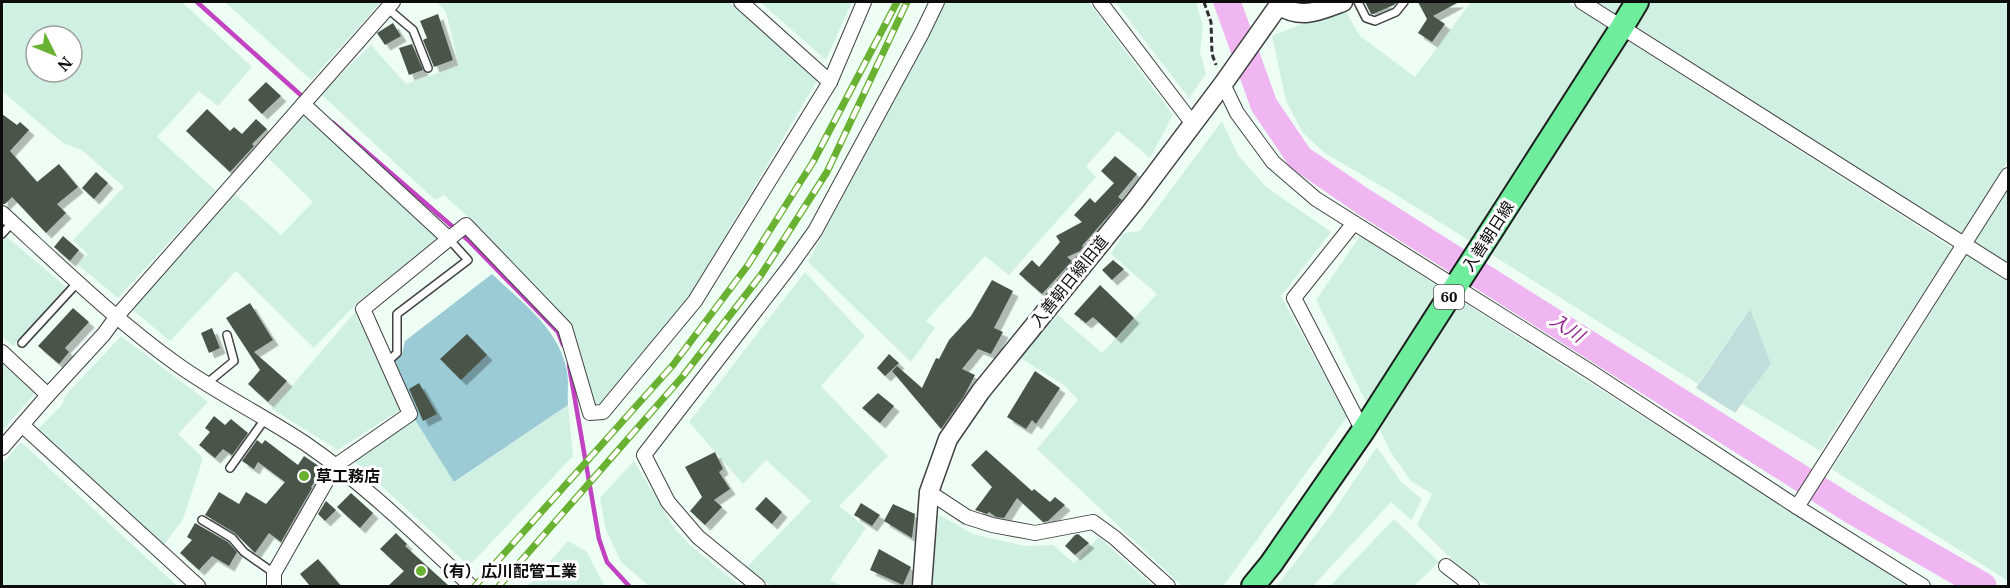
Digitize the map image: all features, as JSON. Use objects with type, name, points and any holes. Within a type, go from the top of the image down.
[{"type":"main road","name":"入善朝日線","points":[[1253,586],[1364,431],[1637,2]]},
{"type":"street","points":[[741,2],[830,82]]},
{"type":"street","points":[[274,580],[335,465],[411,414],[363,309],[466,225],[565,328],[590,413],[603,412],[695,301],[830,82],[864,2]]},
{"type":"street","points":[[758,586],[698,537],[668,502],[644,455],[815,231],[937,2]]},
{"type":"street","points":[[1100,2],[1193,124]]},
{"type":"street","points":[[1279,3],[1290,13],[1314,13],[1343,2]]},
{"type":"street","points":[[1582,2],[2008,272]]},
{"type":"street","name":"入善朝日線旧道","points":[[922,586],[929,492],[948,440],[981,391],[1135,201],[1227,79],[1279,3]]},
{"type":"street","points":[[2,448],[390,5]]},
{"type":"street","points":[[1227,79],[1237,113],[1273,162],[1316,199],[1591,372],[1797,507],[1923,586]]},
{"type":"street","points":[[303,104],[448,238]]},
{"type":"street","points":[[1797,507],[1826,465],[2008,175]]},
{"type":"street","points":[[7,218],[117,316],[176,364],[306,444],[363,486],[471,586]]},
{"type":"street","points":[[1354,223],[1294,298],[1364,431]]},
{"type":"street","points":[[2,352],[48,395]]},
{"type":"street","points":[[22,425],[198,586]]},
{"type":"street","points":[[929,492],[967,517],[992,525],[1035,533],[1093,522],[1115,538],[1168,586]]},
{"type":"street","points":[[1446,566],[1472,586]]},
{"type":"lane","points":[[1358,2],[1366,18],[1375,21],[1396,12],[1404,2]]},
{"type":"lane","points":[[390,5],[413,30],[428,68]]},
{"type":"lane","points":[[2,234],[7,218]]},
{"type":"lane","points":[[387,362],[397,353],[397,314],[468,260],[448,238]]},
{"type":"lane","points":[[22,343],[78,282]]},
{"type":"lane","points":[[206,384],[234,361],[227,335]]},
{"type":"lane","points":[[230,468],[265,419]]},
{"type":"lane","points":[[202,520],[232,538],[274,580]]},
{"type":"path","points":[[1204,2],[1211,22],[1212,54],[1227,79]]},
{"type":"green space","points":[[2,2],[182,2],[252,67],[218,106],[199,91],[157,137],[216,191],[118,298],[77,264],[88,254],[73,240],[124,187],[82,150],[63,143],[2,91]]},
{"type":"green space","points":[[225,2],[381,2],[311,80]]},
{"type":"green space","points":[[437,2],[729,2],[817,81],[685,303],[599,405],[592,403],[571,327],[498,252],[485,232],[444,195],[435,200],[321,94],[371,45],[406,84],[459,66],[446,12]]},
{"type":"green space","points":[[760,2],[852,2],[826,60]]},
{"type":"green space","points":[[944,2],[1089,2],[1173,115],[1150,158],[1118,131],[1086,166],[1096,177],[1009,275],[985,256],[926,321],[935,328],[911,362],[808,262],[920,53]]},
{"type":"green space","points":[[1115,2],[1196,2],[1203,26],[1200,52],[1206,74],[1189,98]]},
{"type":"green space","points":[[1471,2],[1567,2],[1952,248],[1821,451],[1742,404],[1771,364],[1749,310],[1698,384],[1390,191],[1326,154],[1303,133],[1286,101],[1272,36],[1343,7],[1360,36],[1415,77]]},
{"type":"green space","points":[[1598,2],[2008,2],[2008,160],[1961,235]]},
{"type":"green space","points":[[305,114],[437,238],[359,301],[314,348],[236,271],[170,341],[130,308],[235,194],[281,235],[313,202],[268,158]]},
{"type":"green space","points":[[1222,121],[1238,155],[1265,186],[1331,232],[1281,296],[1347,417],[1223,586],[1182,586],[1037,449],[1078,400],[1065,386],[1019,357],[1058,315],[1102,353],[1157,294],[1111,254],[1124,233],[1140,231]]},
{"type":"green space","points":[[2008,188],[2008,264],[1974,242]]},
{"type":"green space","points":[[6,236],[66,287],[13,346],[2,336],[2,241]]},
{"type":"green space","points":[[1360,236],[1908,586],[1491,586],[1468,575],[1417,525],[1432,494],[1411,481],[1390,451],[1316,300]]},
{"type":"green space","points":[[1967,255],[2008,282],[2008,581],[1832,469]]},
{"type":"green space","points":[[805,272],[865,336],[821,386],[888,456],[839,506],[866,528],[830,580],[842,586],[771,586],[747,567],[811,501],[766,460],[743,484],[689,422]]},
{"type":"green space","points":[[355,312],[400,410],[338,450],[272,409]]},
{"type":"green space","points":[[121,336],[208,402],[178,434],[203,458],[183,519],[164,545],[38,429],[62,405],[65,396]]},
{"type":"green space","points":[[2,361],[36,392],[2,431]]},
{"type":"green space","points":[[568,405],[573,456],[469,566],[354,461],[414,418],[455,482]]},
{"type":"green space","points":[[21,442],[177,586],[2,586],[2,464]]},
{"type":"green space","points":[[1377,447],[1401,482],[1422,499],[1412,520],[1391,502],[1313,586],[1277,586],[1333,512]]},
{"type":"green space","points":[[634,461],[674,528],[691,546],[740,586],[649,586],[621,562],[606,530],[600,498]]},
{"type":"green space","points":[[939,515],[973,534],[1025,546],[1053,545],[1074,563],[1099,537],[1153,586],[930,586]]},
{"type":"green space","points":[[1394,519],[1439,562],[1414,586],[1330,586]]},
{"type":"green space","points":[[568,541],[586,551],[606,586],[528,586]]},
{"type":"shaded area","points":[[492,274],[538,317],[556,342],[567,372],[568,405],[454,482],[414,418],[393,364],[402,354],[405,341]]},
{"type":"shaded area","points":[[1750,309],[1771,364],[1735,413],[1696,388]]},
{"type":"building","points":[[1365,2],[1397,2],[1371,14]]},
{"type":"building","points":[[1418,2],[1459,2],[1433,16],[1445,24],[1432,42],[1418,33],[1427,19]]},
{"type":"building","points":[[438,14],[453,60],[434,67],[423,40],[427,38],[420,21]]},
{"type":"building","points":[[393,23],[401,36],[385,45],[377,33]]},
{"type":"building","points":[[412,44],[423,70],[409,75],[399,48]]},
{"type":"building","points":[[266,82],[281,96],[262,114],[248,100]]},
{"type":"building","points":[[207,109],[230,131],[234,127],[242,134],[256,119],[267,129],[230,172],[186,131]]},
{"type":"building","points":[[2,114],[17,125],[20,122],[29,130],[10,151],[37,182],[59,164],[78,187],[57,204],[66,213],[46,233],[12,197],[2,204]]},
{"type":"building","points":[[1115,156],[1137,174],[1118,197],[1122,200],[1080,251],[1067,257],[1072,261],[1042,294],[1019,274],[1032,260],[1039,267],[1060,242],[1056,236],[1082,222],[1074,215],[1090,198],[1095,203],[1114,183],[1101,171]]},
{"type":"building","points":[[96,172],[108,183],[94,199],[82,188]]},
{"type":"building","points":[[63,236],[79,250],[70,261],[54,247]]},
{"type":"building","points":[[1113,260],[1124,269],[1112,280],[1102,270]]},
{"type":"building","points":[[992,280],[1013,291],[994,328],[1003,332],[991,354],[978,349],[962,369],[975,375],[964,396],[941,429],[892,371],[897,366],[922,388],[936,358],[939,359],[949,340],[971,316]]},
{"type":"building","points":[[1100,285],[1134,318],[1116,338],[1093,317],[1086,323],[1074,314]]},
{"type":"building","points":[[250,303],[273,340],[254,352],[287,381],[268,402],[248,384],[260,370],[226,318]]},
{"type":"building","points":[[73,308],[89,322],[65,348],[69,352],[59,364],[38,346]]},
{"type":"building","points":[[212,328],[220,348],[209,353],[201,333]]},
{"type":"building","points":[[467,334],[487,355],[461,380],[440,359]]},
{"type":"building","points":[[889,354],[899,363],[885,376],[877,368]]},
{"type":"building","points":[[1035,371],[1060,388],[1036,424],[1032,420],[1026,429],[1007,417]]},
{"type":"building","points":[[419,383],[437,414],[423,421],[409,389]]},
{"type":"building","points":[[878,393],[894,406],[880,423],[862,408]]},
{"type":"building","points":[[214,416],[225,425],[231,419],[248,433],[232,455],[223,449],[215,458],[199,445],[210,432],[205,428]]},
{"type":"building","points":[[257,440],[262,444],[265,440],[298,465],[304,456],[323,469],[281,542],[269,533],[255,553],[235,533],[205,515],[219,492],[239,504],[246,492],[266,504],[285,482],[258,462],[254,469],[242,461]]},
{"type":"building","points":[[986,450],[1032,491],[1034,489],[1050,502],[1055,497],[1065,505],[1048,521],[1043,522],[1017,498],[1004,518],[975,510],[992,487],[971,465]]},
{"type":"building","points":[[715,452],[723,469],[719,472],[730,489],[714,500],[722,507],[705,525],[690,511],[702,497],[685,467]]},
{"type":"building","points":[[351,493],[373,513],[360,528],[337,507]]},
{"type":"building","points":[[766,497],[782,512],[772,524],[755,509]]},
{"type":"building","points":[[326,501],[336,510],[325,521],[318,514]]},
{"type":"building","points":[[861,503],[880,515],[872,526],[854,515]]},
{"type":"building","points":[[893,504],[915,514],[912,538],[884,521]]},
{"type":"building","points":[[195,523],[228,542],[237,552],[229,566],[212,556],[199,570],[180,553],[192,540],[187,537]]},
{"type":"building","points":[[396,533],[407,544],[405,546],[449,586],[388,586],[404,571],[380,549]]},
{"type":"building","points":[[1078,534],[1089,543],[1075,555],[1065,546]]},
{"type":"building","points":[[879,549],[911,567],[903,585],[870,570]]},
{"type":"building","points":[[318,559],[341,586],[310,586],[300,574]]},
{"type":"waterway","points":[[197,2],[304,98]]},
{"type":"waterway","name":"入川","points":[[1227,2],[1264,105],[1300,158],[1364,202],[1853,511],[1983,586]]},
{"type":"waterway","points":[[333,123],[468,240],[558,332],[563,345]]},
{"type":"waterway","points":[[569,365],[599,539],[607,562],[629,586]]},
{"type":"railway","points":[[475,586],[673,365],[748,265],[813,162],[897,2]]},
{"type":"railway","points":[[499,586],[683,376],[761,275],[827,172],[907,2]]},
{"type":"place","name":"草工務店","points":[[304,476]]},
{"type":"place","name":"（有）広川配管工業","points":[[421,571]]}]
